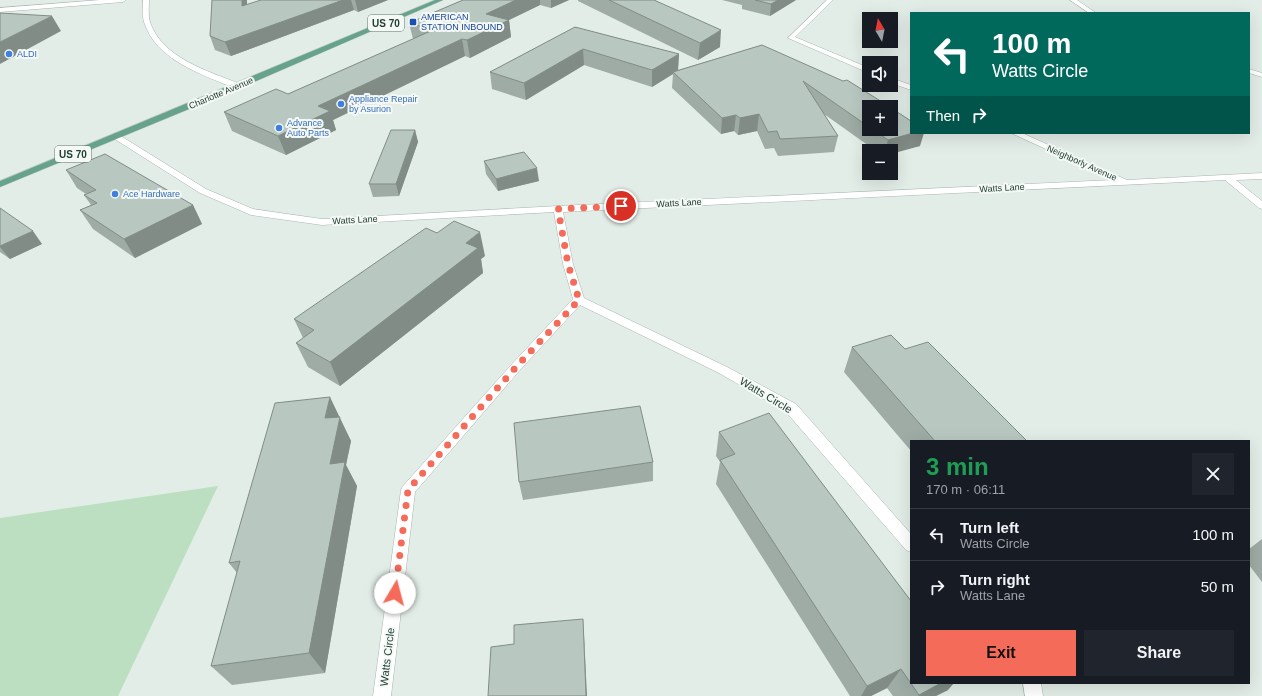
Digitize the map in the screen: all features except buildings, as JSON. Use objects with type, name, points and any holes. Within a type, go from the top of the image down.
[{"type":"main road","name":"Charlotte Avenue","points":[[0,184],[440,0]]},
{"type":"street","points":[[0,10],[123,0]]},
{"type":"street","points":[[146,0],[146,21],[166,51],[184,62],[237,86]]},
{"type":"street","points":[[830,0],[791,38],[862,68]]},
{"type":"street","points":[[1073,0],[1091,12]]},
{"type":"street","points":[[1250,71],[1262,75]]},
{"type":"street","points":[[898,83],[910,88]]},
{"type":"street","name":"Neighborly Avenue","points":[[1017,134],[1127,183]]},
{"type":"street","name":"Watts Lane","points":[[116,136],[203,191],[251,212],[322,222],[558,209],[1262,176]]},
{"type":"street","points":[[1228,178],[1262,206]]},
{"type":"street","points":[[558,209],[568,264],[579,300]]},
{"type":"street","name":"Watts Circle","points":[[382,696],[408,490],[516,367],[579,300],[723,370],[791,408],[910,544]]},
{"type":"street","points":[[1032,684],[1034,696]]},
{"type":"green space","points":[[218,486],[118,696],[0,696],[0,518]]},
{"type":"place","name":"AMERICAN STATION INBOUND","points":[[413,22]]},
{"type":"place","name":"ALDI","points":[[9,54]]},
{"type":"place","name":"Appliance Repair by Asurion","points":[[341,104]]},
{"type":"place","name":"Advance Auto Parts","points":[[279,128]]},
{"type":"place","name":"Ace Hardware","points":[[115,194]]},
{"type":"route","points":[[395,593],[408,490],[516,367],[579,300],[568,264],[558,209],[621,206]]}]
